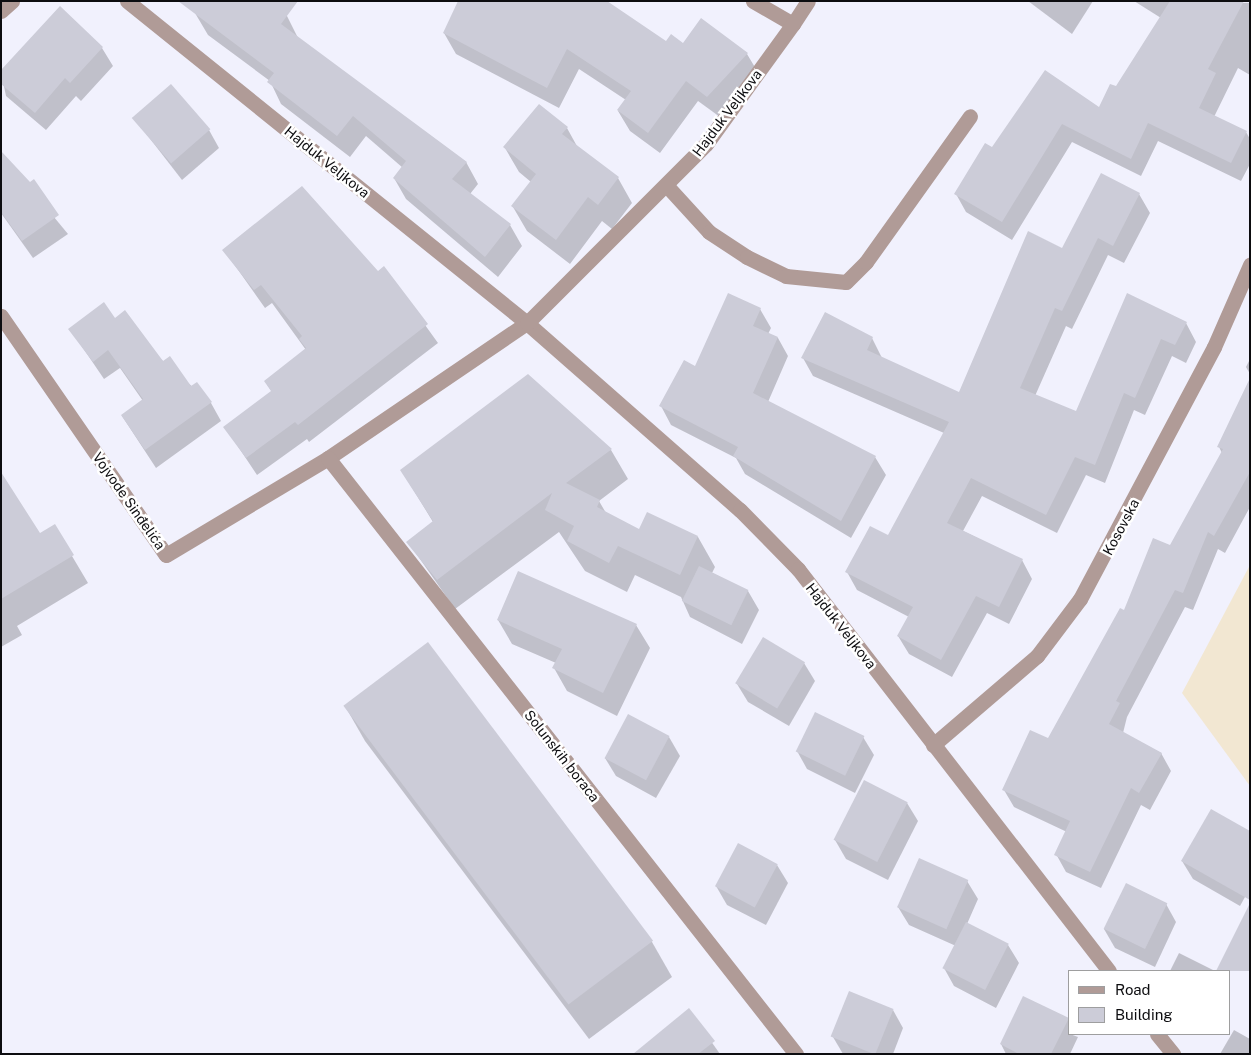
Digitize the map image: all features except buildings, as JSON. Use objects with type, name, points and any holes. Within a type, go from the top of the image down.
[{"type":"street","points":[[1,11],[12,1]]},
{"type":"street","name":"Hajduk Veljkova","points":[[127,1],[528,323],[740,510],[798,569],[1108,970]]},
{"type":"street","points":[[753,1],[793,24]]},
{"type":"street","name":"Hajduk Veljkova","points":[[328,458],[528,323],[667,186],[706,144],[808,1]]},
{"type":"street","points":[[667,186],[709,232],[748,257],[786,276],[846,282],[866,262],[970,116]]},
{"type":"street","name":"Kosovska","points":[[933,745],[1037,656],[1080,599],[1214,346],[1250,265]]},
{"type":"street","name":"Vojvode Sinđelića","points":[[1,316],[166,554],[328,458]]},
{"type":"street","name":"Solunskih boraca","points":[[328,458],[796,1054]]},
{"type":"street","points":[[1158,1035],[1173,1054]]},
{"type":"shaded area","points":[[1250,565],[1250,786],[1182,693]]}]
